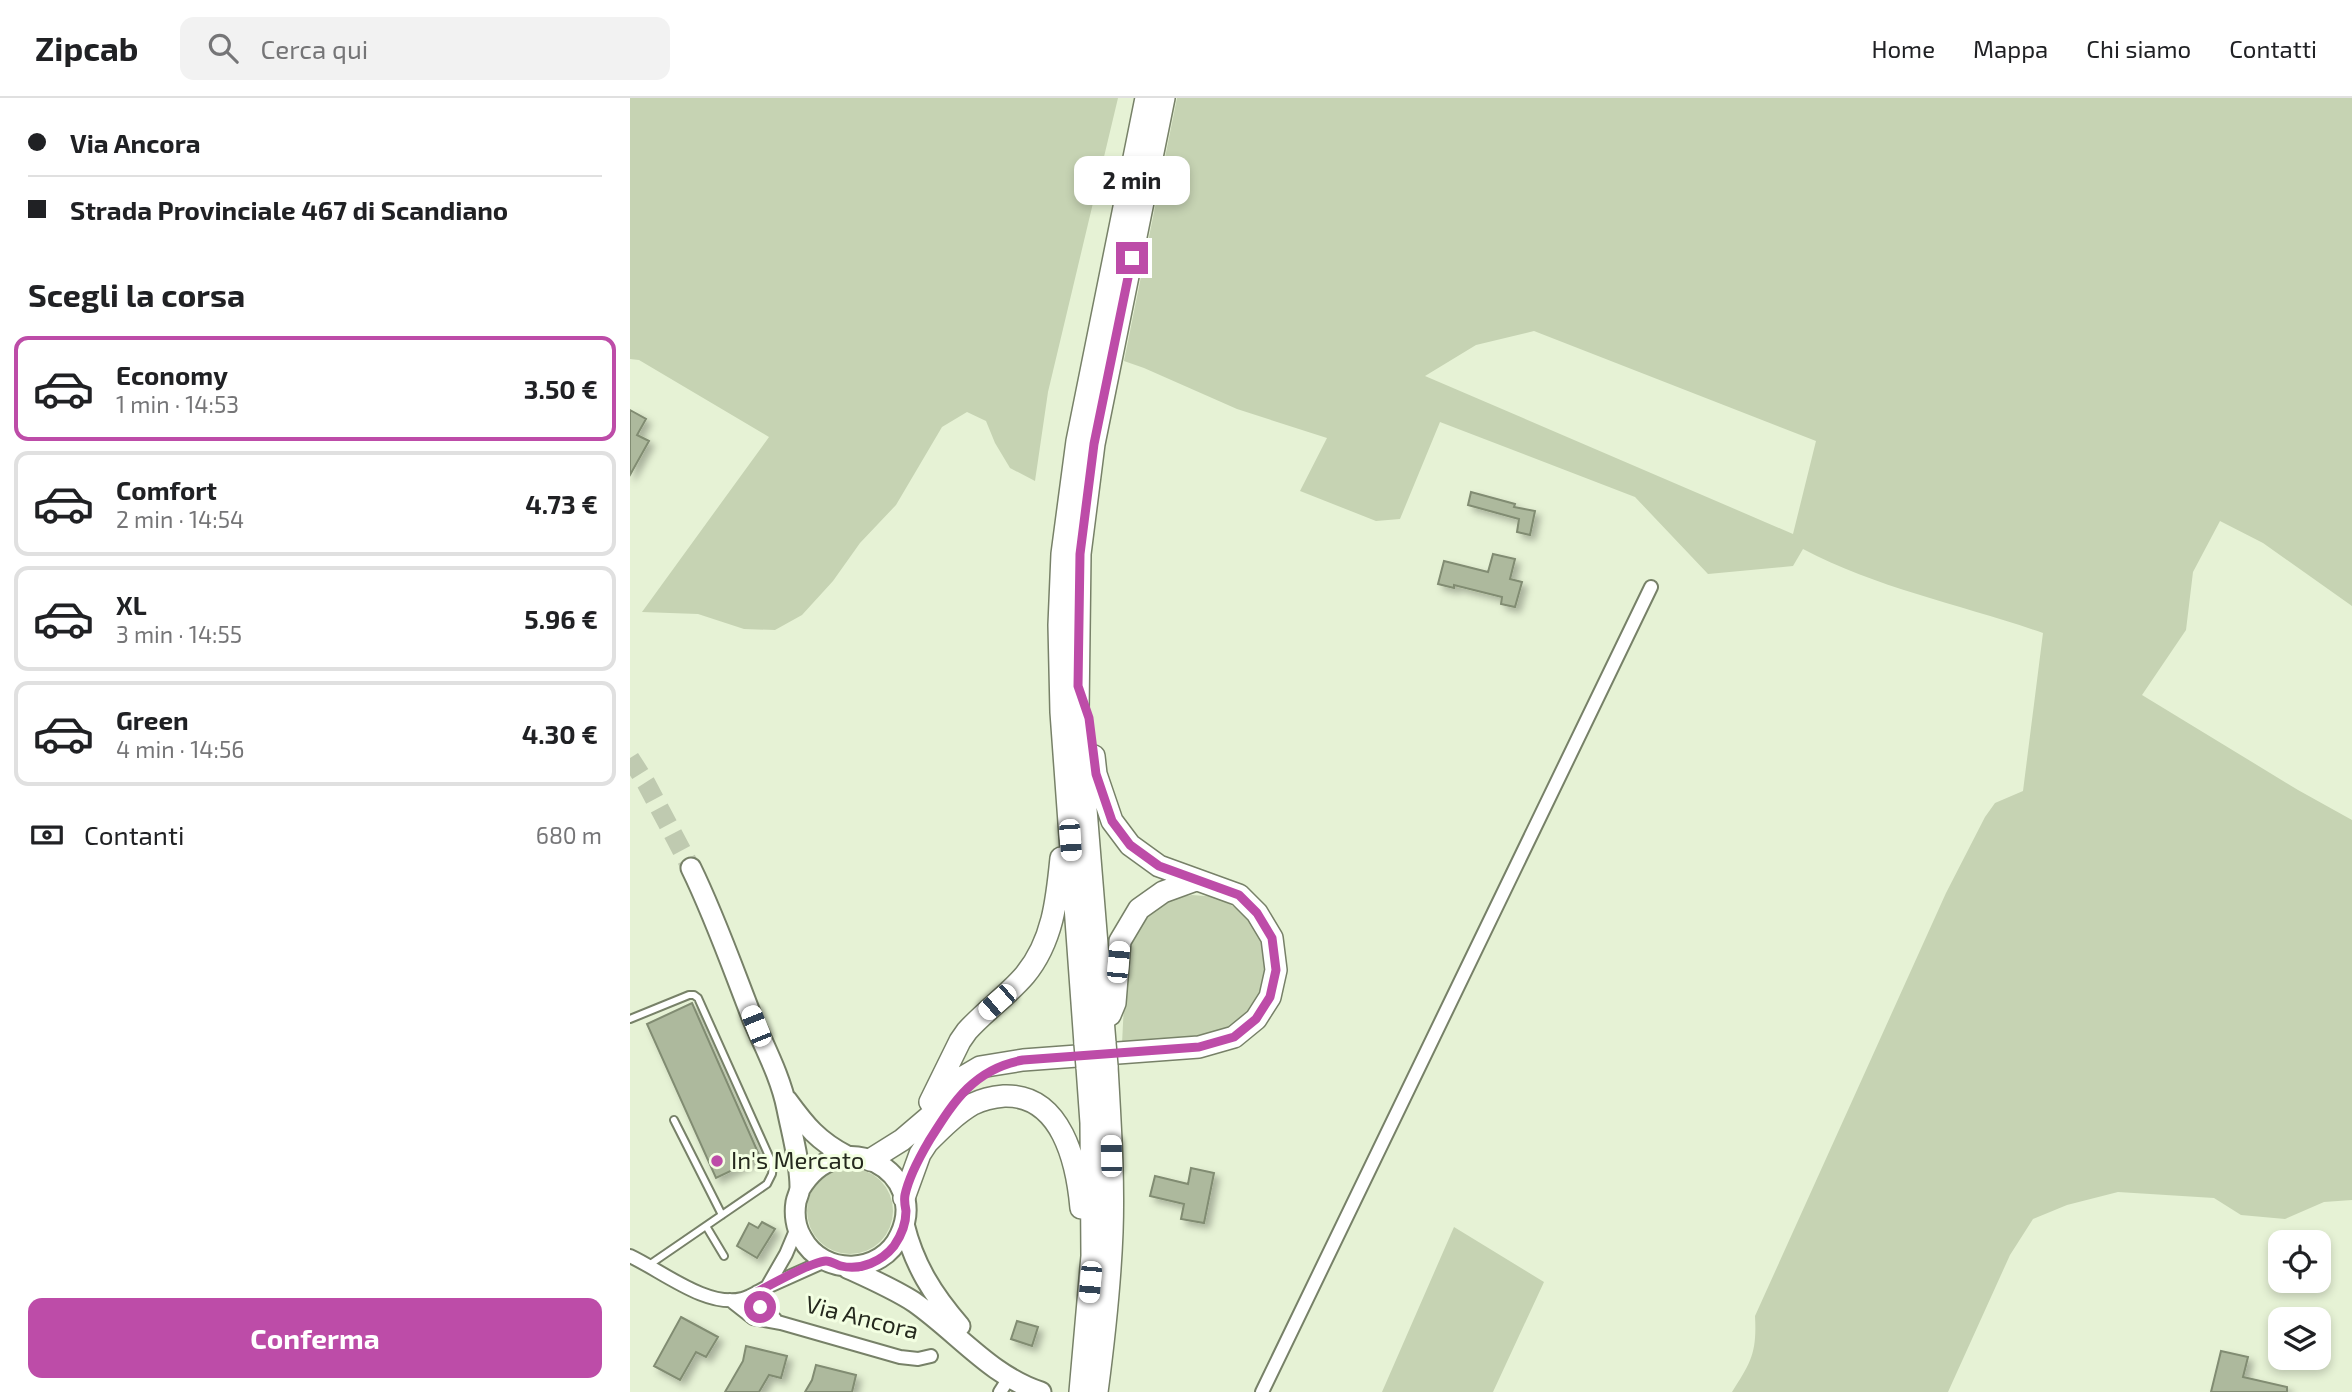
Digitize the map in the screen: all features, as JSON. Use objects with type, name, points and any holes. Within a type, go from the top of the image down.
[{"type":"main road","points":[[1098,1040],[1067,812],[1059,625],[1065,531],[1082,416],[1146,98]]},
{"type":"main road","points":[[1089,1389],[1091,1122],[1098,1040],[1079,725],[1080,554],[1094,444],[1164,98]]},
{"type":"main road","points":[[870,1160],[902,1140],[929,1117],[962,1077],[980,1067],[1199,1047],[1234,1037],[1256,1019],[1270,997],[1276,970],[1272,938],[1257,913],[1239,895],[1159,866],[1130,845],[1112,821],[1096,774],[1089,718],[1078,686]]},
{"type":"main road","points":[[902,1140],[936,1093],[967,1031],[1025,975],[1040,953],[1053,921],[1067,812]]},
{"type":"main road","points":[[691,868],[784,1096],[800,1189]]},
{"type":"main road","points":[[1098,1040],[1115,1003],[1120,942],[1139,909],[1163,892],[1196,880]]},
{"type":"main road","points":[[1012,1062],[982,1077],[963,1091],[945,1112],[920,1154],[904,1198],[904,1224],[909,1245],[923,1278],[939,1303],[1005,1385],[1041,1392]]},
{"type":"main road","points":[[1089,1389],[1104,1338],[1112,1232],[1111,1130],[1097,1067]]},
{"type":"main road","points":[[784,1096],[826,1146],[846,1156],[870,1160],[892,1174],[904,1198]]},
{"type":"main road","points":[[928,1142],[950,1120],[974,1103],[992,1097],[1014,1096],[1047,1111],[1058,1125],[1074,1165],[1083,1232],[1092,1256]]},
{"type":"main road","points":[[797,1228],[796,1202],[800,1189],[814,1170],[824,1163],[846,1156]]},
{"type":"main road","name":"Via Ancora","points":[[797,1228],[808,1248],[834,1264],[861,1266],[885,1255],[897,1241],[904,1224]]},
{"type":"main road","points":[[834,1264],[912,1301],[998,1371],[1005,1385]]},
{"type":"street","points":[[1262,1392],[1651,587]]},
{"type":"street","points":[[762,1290],[786,1255],[797,1228]]},
{"type":"street","name":"Via Ancora","points":[[630,1256],[719,1300],[742,1299],[834,1264]]},
{"type":"street","name":"Via Ancora","points":[[762,1290],[764,1313],[781,1323]]},
{"type":"street","name":"Via Ancora","points":[[730,1300],[753,1318],[781,1323],[900,1357],[918,1359],[931,1356]]},
{"type":"lane","points":[[630,1019],[689,995],[698,998],[773,1165],[767,1184],[649,1265]]},
{"type":"lane","points":[[674,1120],[722,1215]]},
{"type":"lane","points":[[706,1226],[724,1256]]},
{"type":"green space","points":[[630,98],[1118,98],[1048,392],[1035,481],[1010,468],[986,421],[967,412],[942,427],[896,505],[860,543],[833,581],[802,615],[775,630],[744,629],[698,614],[642,612],[769,437],[639,360],[630,359]]},
{"type":"green space","points":[[1177,98],[2352,98],[2352,606],[2263,543],[2220,521],[2193,572],[2186,630],[2142,695],[2352,820],[2352,1200],[2324,1202],[2285,1219],[2241,1215],[2214,1198],[2118,1192],[2067,1205],[2033,1219],[2010,1255],[1948,1392],[1732,1392],[1744,1373],[1754,1348],[1755,1316],[1946,893],[1995,803],[2023,791],[2043,633],[1891,586],[1803,549],[1793,566],[1708,574],[1635,497],[1440,422],[1400,519],[1376,521],[1300,491],[1327,438],[1237,409],[1124,361]],"holes":[[[1534,331],[1816,441],[1793,534],[1425,376],[1476,345]]]},
{"type":"green space","points":[[1192,895],[1219,897],[1243,913],[1261,934],[1267,961],[1262,989],[1247,1012],[1228,1029],[1198,1036],[1122,1044],[1127,942],[1144,917],[1164,900]]},
{"type":"green space","points":[[850,1168],[867,1171],[881,1180],[890,1194],[893,1211],[890,1228],[881,1242],[867,1251],[850,1254],[833,1251],[819,1242],[810,1228],[807,1211],[810,1194],[819,1180],[833,1171]]},
{"type":"green space","points":[[1454,1227],[1544,1282],[1493,1392],[1382,1392]]},
{"type":"building","points":[[630,410],[646,419],[637,435],[649,441],[630,475]]},
{"type":"building","points":[[1471,492],[1515,504],[1514,507],[1535,511],[1530,535],[1517,532],[1519,519],[1468,505]]},
{"type":"building","points":[[1493,554],[1515,559],[1510,579],[1522,582],[1515,607],[1501,604],[1502,597],[1454,585],[1454,588],[1438,584],[1444,561],[1488,572]]},
{"type":"building","points":[[692,1003],[760,1157],[716,1178],[647,1024]]},
{"type":"building","points":[[1191,1168],[1214,1173],[1204,1223],[1181,1219],[1184,1204],[1150,1196],[1155,1176],[1188,1184]]},
{"type":"building","points":[[762,1222],[775,1229],[757,1258],[737,1246],[749,1223],[758,1228]]},
{"type":"building","points":[[681,1317],[718,1337],[706,1357],[696,1352],[680,1380],[654,1366]]},
{"type":"building","points":[[1017,1321],[1038,1327],[1032,1346],[1011,1339]]},
{"type":"building","points":[[746,1346],[787,1356],[781,1378],[769,1375],[759,1392],[725,1392],[743,1361]]},
{"type":"building","points":[[2221,1351],[2248,1357],[2243,1377],[2287,1387],[2287,1392],[2211,1392]]},
{"type":"building","points":[[816,1365],[856,1375],[852,1392],[805,1392]]},
{"type":"tunnel","points":[[630,758],[691,868]]},
{"type":"place","name":"In's Mercato","points":[[717,1161]]},
{"type":"route","points":[[760,1307],[757,1292],[809,1267],[825,1261],[842,1267],[861,1266],[877,1260],[892,1249],[904,1224],[904,1198],[920,1154],[945,1112],[963,1091],[982,1077],[1012,1062],[1023,1060],[1199,1047],[1234,1037],[1256,1019],[1270,997],[1276,970],[1272,938],[1257,913],[1239,895],[1159,866],[1130,845],[1112,821],[1096,774],[1089,718],[1078,686],[1080,554],[1094,444],[1132,258]]}]
